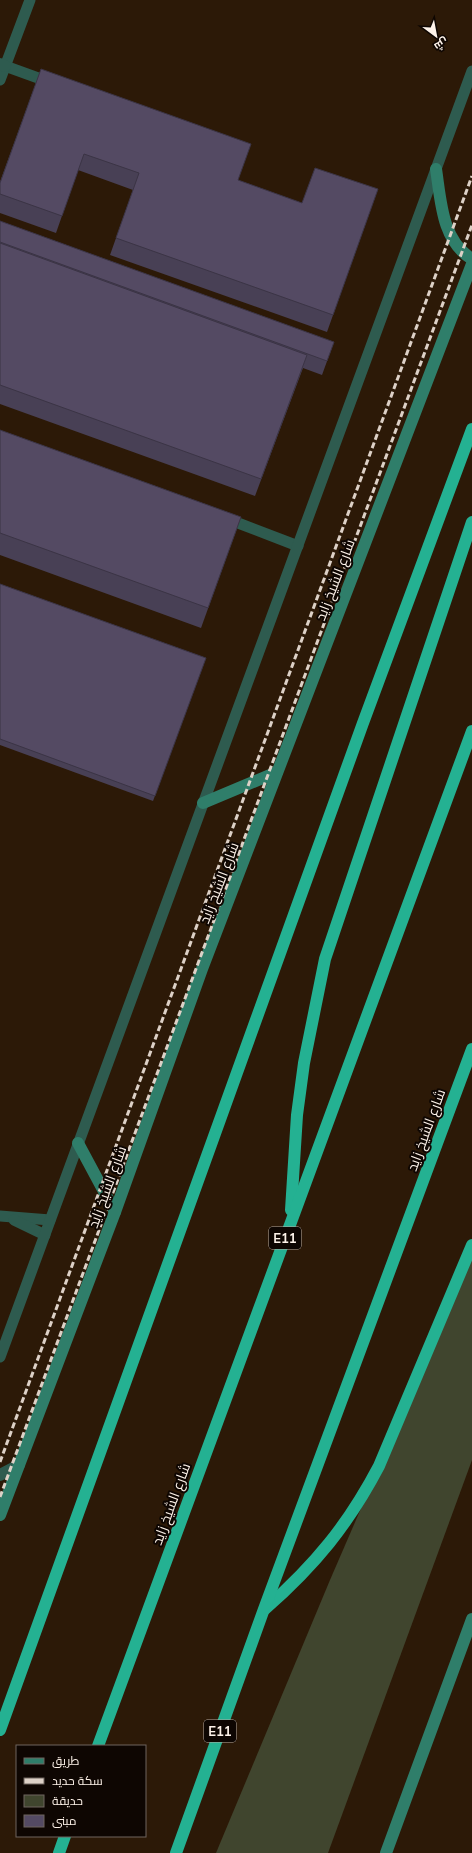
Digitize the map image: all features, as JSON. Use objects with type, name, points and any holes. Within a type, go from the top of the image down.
[{"type":"highway","points":[[0,1730],[363,723],[472,428]]},
{"type":"highway","points":[[291,1221],[293,1168],[304,1063],[325,959],[472,522]]},
{"type":"highway","name":"شارع الشيخ زايد","points":[[98,1745],[472,731]]},
{"type":"highway","name":"شارع الشيخ زايد","points":[[176,1853],[264,1610],[472,1049]]},
{"type":"highway","points":[[264,1610],[315,1562],[334,1538],[364,1493],[379,1466],[472,1245]]},
{"type":"highway","points":[[59,1853],[65,1837]]},
{"type":"street","points":[[436,169],[448,232],[457,248],[472,260]]},
{"type":"street","name":"شارع الشيخ زايد","points":[[0,1515],[115,1212],[202,969],[472,264]]},
{"type":"street","points":[[204,803],[277,772]]},
{"type":"street","points":[[78,1144],[115,1212]]},
{"type":"street","points":[[0,1475],[19,1465]]},
{"type":"street","points":[[386,1853],[472,1619]]},
{"type":"lane","points":[[0,80],[3,65],[30,0]]},
{"type":"lane","points":[[3,65],[65,87]]},
{"type":"lane","points":[[0,1357],[472,71]]},
{"type":"lane","points":[[211,513],[298,546]]},
{"type":"lane","points":[[5,1217],[50,1220]]},
{"type":"lane","points":[[5,1217],[45,1235]]},
{"type":"green space","points":[[472,1252],[472,1460],[328,1853],[216,1853],[330,1580]]},
{"type":"building","points":[[41,69],[251,144],[238,180],[302,203],[315,168],[378,189],[333,315],[116,238],[139,173],[84,154],[62,216],[0,194],[0,183]]},
{"type":"building","points":[[0,221],[334,342],[327,361],[0,242]]},
{"type":"building","points":[[0,243],[307,355],[261,479],[0,385]]},
{"type":"building","points":[[0,430],[241,517],[208,608],[0,533]]},
{"type":"building","points":[[0,584],[206,658],[155,796],[0,739]]},
{"type":"railway","points":[[0,1462],[472,176]]},
{"type":"railway","points":[[0,1497],[472,225]]}]
